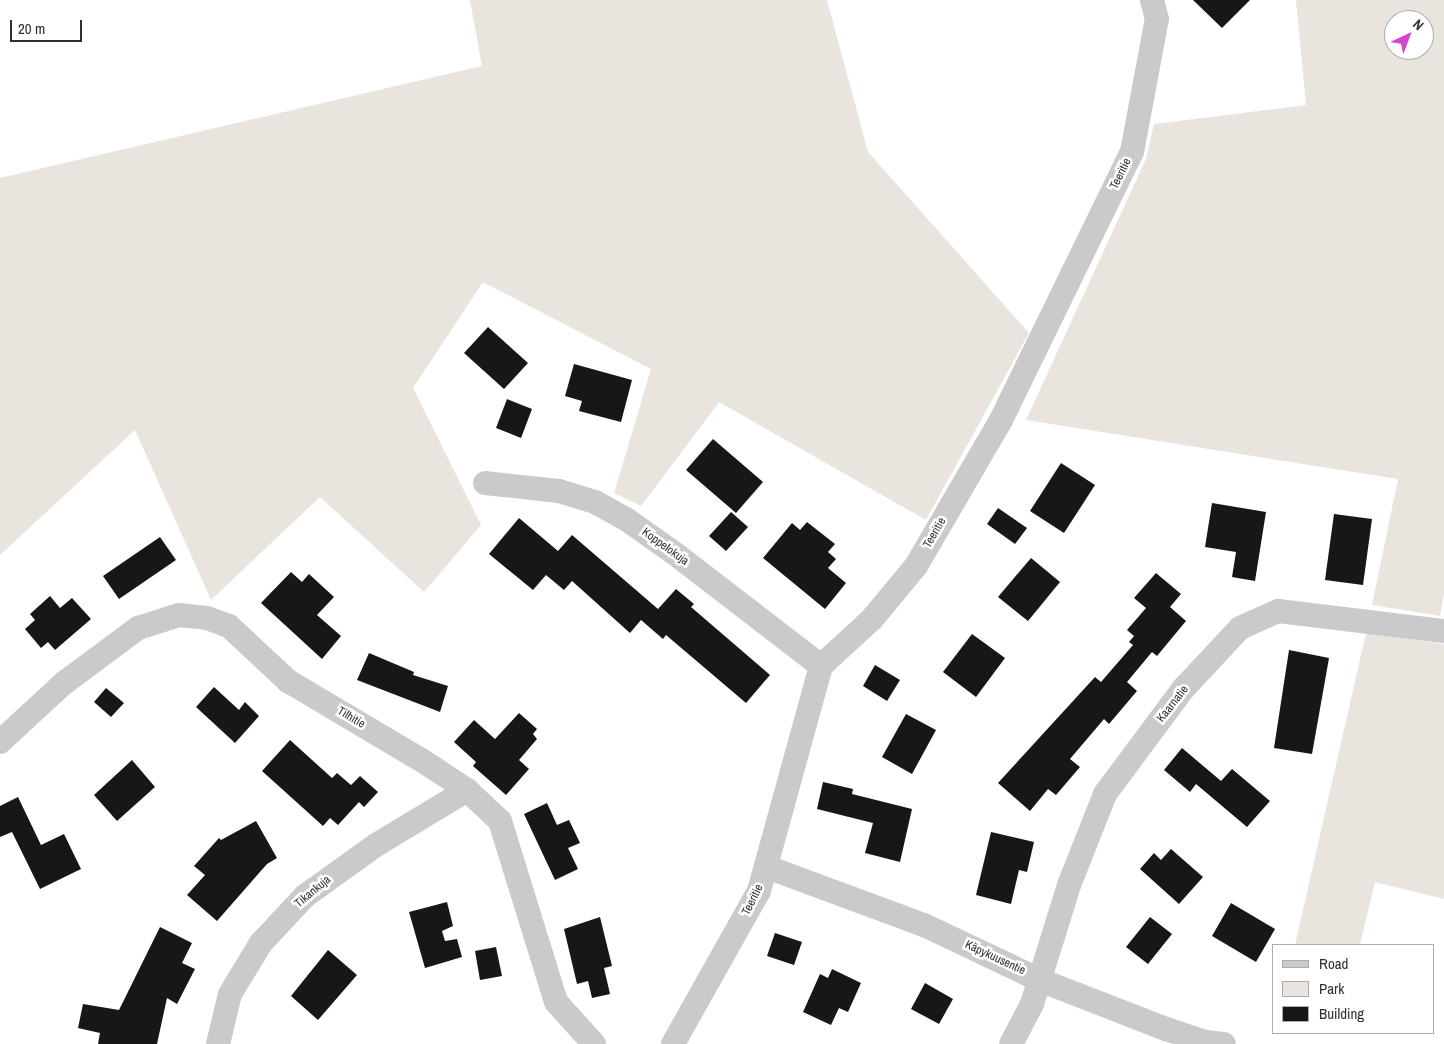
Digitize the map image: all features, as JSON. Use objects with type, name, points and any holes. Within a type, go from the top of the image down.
[{"type":"street","name":"Teeritie","points":[[673,1044],[759,891],[821,666],[872,619],[916,566],[1001,420],[1132,152],[1157,19],[1152,0]]},
{"type":"street","name":"Koppelokuja","points":[[485,483],[558,491],[603,506],[678,556],[821,666]]},
{"type":"street","name":"Kaarnatie","points":[[1012,1044],[1040,980],[1069,885],[1105,794],[1183,689],[1240,628],[1278,611],[1444,631]]},
{"type":"street","name":"Tilhitie","points":[[0,742],[64,683],[138,628],[179,615],[198,617],[229,626],[288,681],[467,790],[500,821],[556,1002],[594,1044]]},
{"type":"street","name":"Tikankuja","points":[[218,1044],[230,994],[261,943],[305,896],[376,845],[467,790]]},
{"type":"street","name":"Käpykuusentie","points":[[767,867],[924,925],[1040,980],[1166,1029],[1205,1042],[1224,1044]]},
{"type":"green space","points":[[470,0],[827,0],[868,152],[1029,333],[926,520],[719,402],[641,506],[614,493],[651,369],[483,282],[413,388],[481,525],[424,592],[320,497],[211,600],[135,430],[0,555],[0,178],[482,66]]},
{"type":"green space","points":[[1296,0],[1444,0],[1444,593],[1440,616],[1372,605],[1398,479],[1026,420],[1146,159],[1154,124],[1306,105]]},
{"type":"green space","points":[[1366,633],[1444,644],[1444,899],[1375,882],[1360,944],[1295,944]]},
{"type":"building","points":[[1193,0],[1250,0],[1222,28]]},
{"type":"building","points":[[488,327],[528,363],[504,389],[464,353]]},
{"type":"building","points":[[574,364],[632,380],[621,422],[579,411],[582,401],[565,396]]},
{"type":"building","points":[[507,399],[532,409],[521,438],[496,428]]},
{"type":"building","points":[[713,439],[763,482],[736,513],[686,470]]},
{"type":"building","points":[[1061,463],[1095,485],[1064,533],[1030,511]]},
{"type":"building","points":[[1212,503],[1266,512],[1255,581],[1232,577],[1236,552],[1205,547]]},
{"type":"building","points":[[998,508],[1027,528],[1015,544],[987,524]]},
{"type":"building","points":[[731,512],[748,527],[726,551],[709,536]]},
{"type":"building","points":[[1334,514],[1372,519],[1363,585],[1325,580]]},
{"type":"building","points":[[519,518],[558,551],[572,535],[658,609],[676,589],[694,604],[691,607],[770,675],[746,703],[666,635],[663,639],[641,620],[630,633],[572,581],[564,590],[546,575],[533,590],[489,554]]},
{"type":"building","points":[[807,522],[835,544],[828,552],[836,559],[828,568],[846,583],[825,609],[763,558],[792,523],[800,530]]},
{"type":"building","points":[[160,537],[176,560],[119,599],[103,576]]},
{"type":"building","points":[[1031,558],[1060,582],[1028,621],[998,597]]},
{"type":"building","points":[[291,572],[302,582],[309,574],[334,597],[317,615],[341,636],[322,659],[261,603]]},
{"type":"building","points":[[1156,573],[1181,594],[1170,607],[1186,621],[1157,656],[1152,652],[1127,682],[1137,691],[1109,724],[1104,719],[1070,759],[1080,767],[1056,795],[1048,789],[1030,811],[998,783],[1095,677],[1101,682],[1133,645],[1129,642],[1134,636],[1127,630],[1146,608],[1134,598]]},
{"type":"building","points":[[50,596],[60,608],[72,598],[91,619],[55,650],[48,642],[41,648],[25,629],[35,620],[30,614]]},
{"type":"building","points":[[972,634],[1005,658],[976,697],[943,672]]},
{"type":"building","points":[[1289,650],[1329,658],[1312,754],[1274,748]]},
{"type":"building","points":[[369,653],[414,672],[413,675],[448,686],[440,712],[357,680]]},
{"type":"building","points":[[875,665],[900,680],[887,701],[863,686]]},
{"type":"building","points":[[214,687],[239,710],[245,702],[259,716],[235,743],[196,707]]},
{"type":"building","points":[[106,688],[124,703],[111,717],[94,702]]},
{"type":"building","points":[[519,713],[537,729],[533,734],[537,739],[519,760],[529,769],[506,795],[473,766],[476,762],[454,742],[474,720],[495,739]]},
{"type":"building","points":[[906,714],[936,730],[912,774],[882,757]]},
{"type":"building","points":[[290,740],[332,778],[337,773],[351,785],[360,776],[378,792],[364,807],[359,802],[338,825],[330,818],[323,826],[262,771]]},
{"type":"building","points":[[1182,748],[1221,781],[1232,769],[1270,801],[1247,827],[1196,784],[1190,792],[1164,770]]},
{"type":"building","points":[[132,760],[155,787],[117,821],[94,795]]},
{"type":"building","points":[[823,782],[853,789],[852,794],[912,809],[900,862],[865,853],[873,823],[817,809]]},
{"type":"building","points":[[18,797],[41,845],[64,834],[81,869],[40,889],[12,832],[0,837],[0,806]]},
{"type":"building","points":[[547,803],[557,825],[569,820],[580,843],[568,848],[578,869],[555,880],[524,814]]},
{"type":"building","points":[[256,821],[277,858],[267,864],[217,921],[187,895],[205,875],[194,866],[219,838],[221,840]]},
{"type":"building","points":[[991,832],[1034,842],[1027,872],[1019,870],[1011,904],[976,895]]},
{"type":"building","points":[[1171,849],[1203,877],[1179,904],[1140,869],[1154,853],[1161,860]]},
{"type":"building","points":[[447,902],[453,926],[442,931],[445,941],[457,939],[462,957],[425,968],[409,912]]},
{"type":"building","points":[[1231,903],[1275,929],[1256,962],[1212,936]]},
{"type":"building","points":[[600,917],[612,966],[604,968],[610,994],[592,998],[588,981],[577,984],[564,929]]},
{"type":"building","points":[[1150,917],[1172,934],[1148,964],[1126,947]]},
{"type":"building","points":[[160,927],[192,943],[182,963],[195,969],[177,1004],[167,998],[157,1044],[98,1044],[100,1033],[78,1028],[83,1004],[119,1010]]},
{"type":"building","points":[[775,933],[802,942],[794,965],[767,956]]},
{"type":"building","points":[[496,947],[502,976],[480,980],[475,951]]},
{"type":"building","points":[[328,950],[357,975],[318,1020],[291,996]]},
{"type":"building","points":[[832,969],[861,983],[848,1012],[839,1008],[831,1025],[803,1012],[820,974],[828,978]]},
{"type":"building","points":[[925,983],[953,999],[939,1024],[911,1009]]}]
